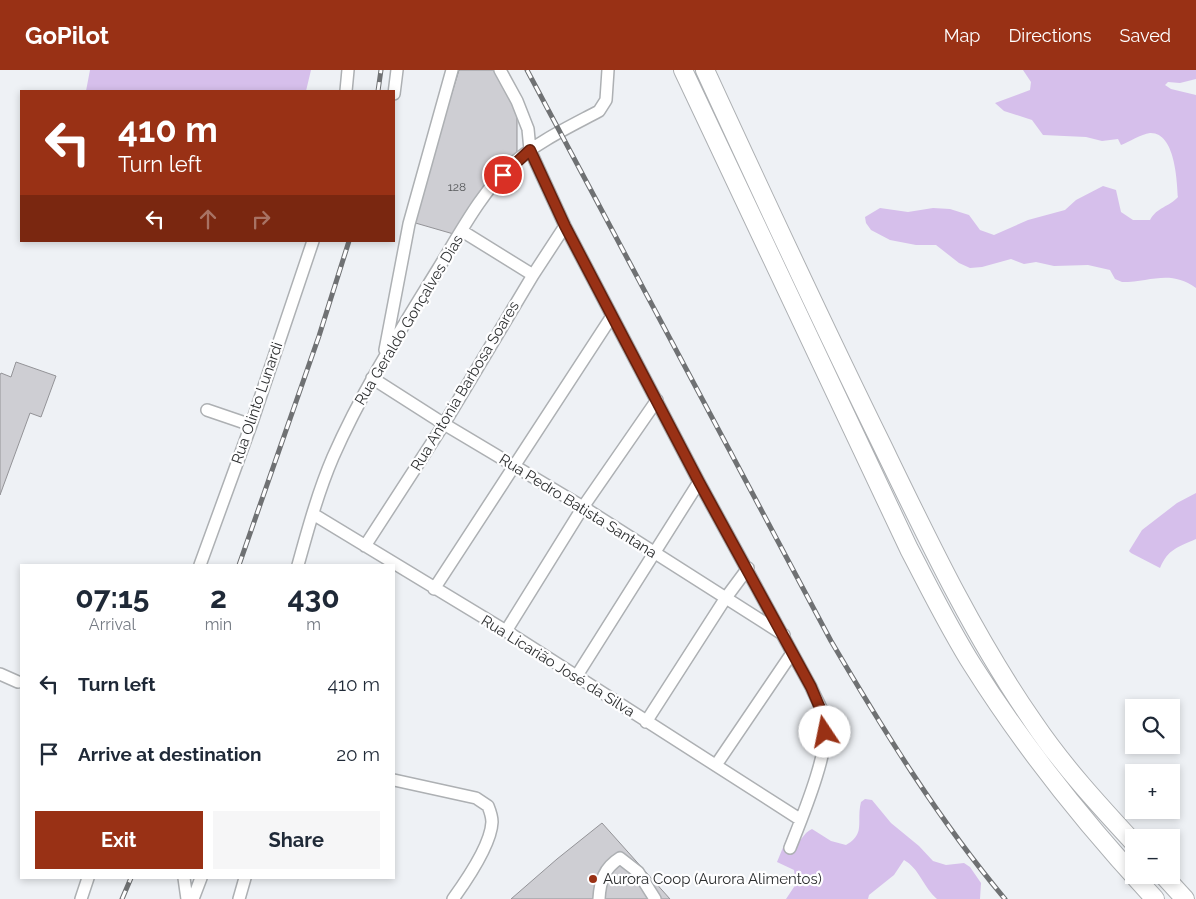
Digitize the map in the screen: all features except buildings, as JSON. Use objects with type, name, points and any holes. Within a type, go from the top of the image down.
[{"type":"highway","points":[[683,70],[901,531],[945,619],[1002,710],[1038,761],[1114,854],[1155,899]]},
{"type":"highway","points":[[705,70],[809,296],[921,527],[990,654],[1035,725],[1082,786],[1125,833]]},
{"type":"highway","points":[[1171,884],[1185,899]]},
{"type":"street","points":[[346,90],[348,70]]},
{"type":"street","points":[[394,90],[397,70]]},
{"type":"street","points":[[383,359],[409,224],[452,70]]},
{"type":"street","points":[[500,70],[510,86],[528,129],[530,150],[565,226],[699,482],[784,635],[811,687],[825,720],[824,744],[801,820],[790,848]]},
{"type":"street","name":"Rua Geraldo Gonçalves Dias","points":[[298,564],[332,459],[372,378],[462,231],[494,184],[511,166],[530,150],[599,111],[606,100],[608,70]]},
{"type":"street","name":"Rua Antonia Barbosa Soares","points":[[364,546],[444,424],[533,274],[565,226]]},
{"type":"street","points":[[462,231],[533,274]]},
{"type":"street","name":"Rua Olinto Lunardi","points":[[200,564],[251,425],[312,242]]},
{"type":"street","points":[[434,589],[612,316]]},
{"type":"street","name":"Rua Pedro Batista Santana","points":[[372,378],[444,424],[582,507],[653,554],[784,635]]},
{"type":"street","points":[[506,632],[582,507],[656,400]]},
{"type":"street","points":[[208,410],[251,425]]},
{"type":"street","points":[[576,676],[699,482]]},
{"type":"street","name":"Rua Licarião José da Silva","points":[[313,514],[393,564]]},
{"type":"street","name":"Rua Licarião José da Silva","points":[[395,565],[506,632],[801,820]]},
{"type":"street","points":[[646,722],[725,599],[748,568]]},
{"type":"street","points":[[716,765],[792,652]]},
{"type":"street","points":[[0,674],[18,682]]},
{"type":"street","points":[[395,780],[476,798],[488,806],[492,822],[485,845],[470,874],[453,899]]},
{"type":"street","points":[[599,899],[600,884],[609,865],[620,858],[638,872],[655,899]]},
{"type":"street","points":[[81,899],[88,879]]},
{"type":"street","points":[[185,879],[187,899]]},
{"type":"street","points":[[239,899],[245,879]]},
{"type":"street","points":[[193,899],[200,881]]},
{"type":"shaded area","points":[[90,70],[311,70],[306,90],[86,90]]},
{"type":"shaded area","points":[[1023,70],[1196,70],[1196,79],[1180,83],[1168,82],[1165,85],[1171,89],[1196,95],[1196,288],[1187,282],[1169,278],[1122,282],[1115,279],[1110,270],[1088,265],[1054,266],[1036,262],[1024,264],[1011,259],[982,267],[970,268],[959,263],[936,245],[916,245],[890,240],[871,230],[866,223],[865,217],[880,208],[908,212],[933,208],[950,209],[969,215],[980,230],[994,235],[1028,220],[1065,210],[1076,200],[1103,186],[1116,190],[1121,212],[1133,220],[1150,220],[1156,212],[1178,197],[1177,180],[1170,148],[1165,140],[1158,135],[1146,134],[1121,145],[1118,139],[1102,141],[1086,137],[1043,135],[1032,120],[1004,111],[995,103],[1030,90],[1031,82]]},
{"type":"shaded area","points":[[1196,493],[1196,539],[1170,553],[1160,568],[1129,551],[1142,530],[1177,503]]},
{"type":"shaded area","points":[[865,799],[872,800],[891,823],[919,846],[933,861],[946,865],[964,863],[970,867],[981,883],[980,899],[937,899],[914,868],[904,860],[894,875],[869,895],[868,899],[786,899],[796,884],[794,870],[777,862],[791,828],[790,844],[793,847],[812,829],[831,841],[846,845],[852,841],[858,832],[861,802]]},
{"type":"railway","points":[[378,90],[381,70]]},
{"type":"railway","points":[[527,70],[831,641],[871,708],[934,806],[980,869],[1005,899]]},
{"type":"railway","points":[[239,564],[319,336],[349,242]]},
{"type":"railway","points":[[122,899],[131,879]]},
{"type":"place","name":"Aurora Coop (Aurora Alimentos)","points":[[593,879]]},
{"type":"route","points":[[503,175],[530,150],[565,226],[656,400],[811,687],[825,720],[825,732]]}]
